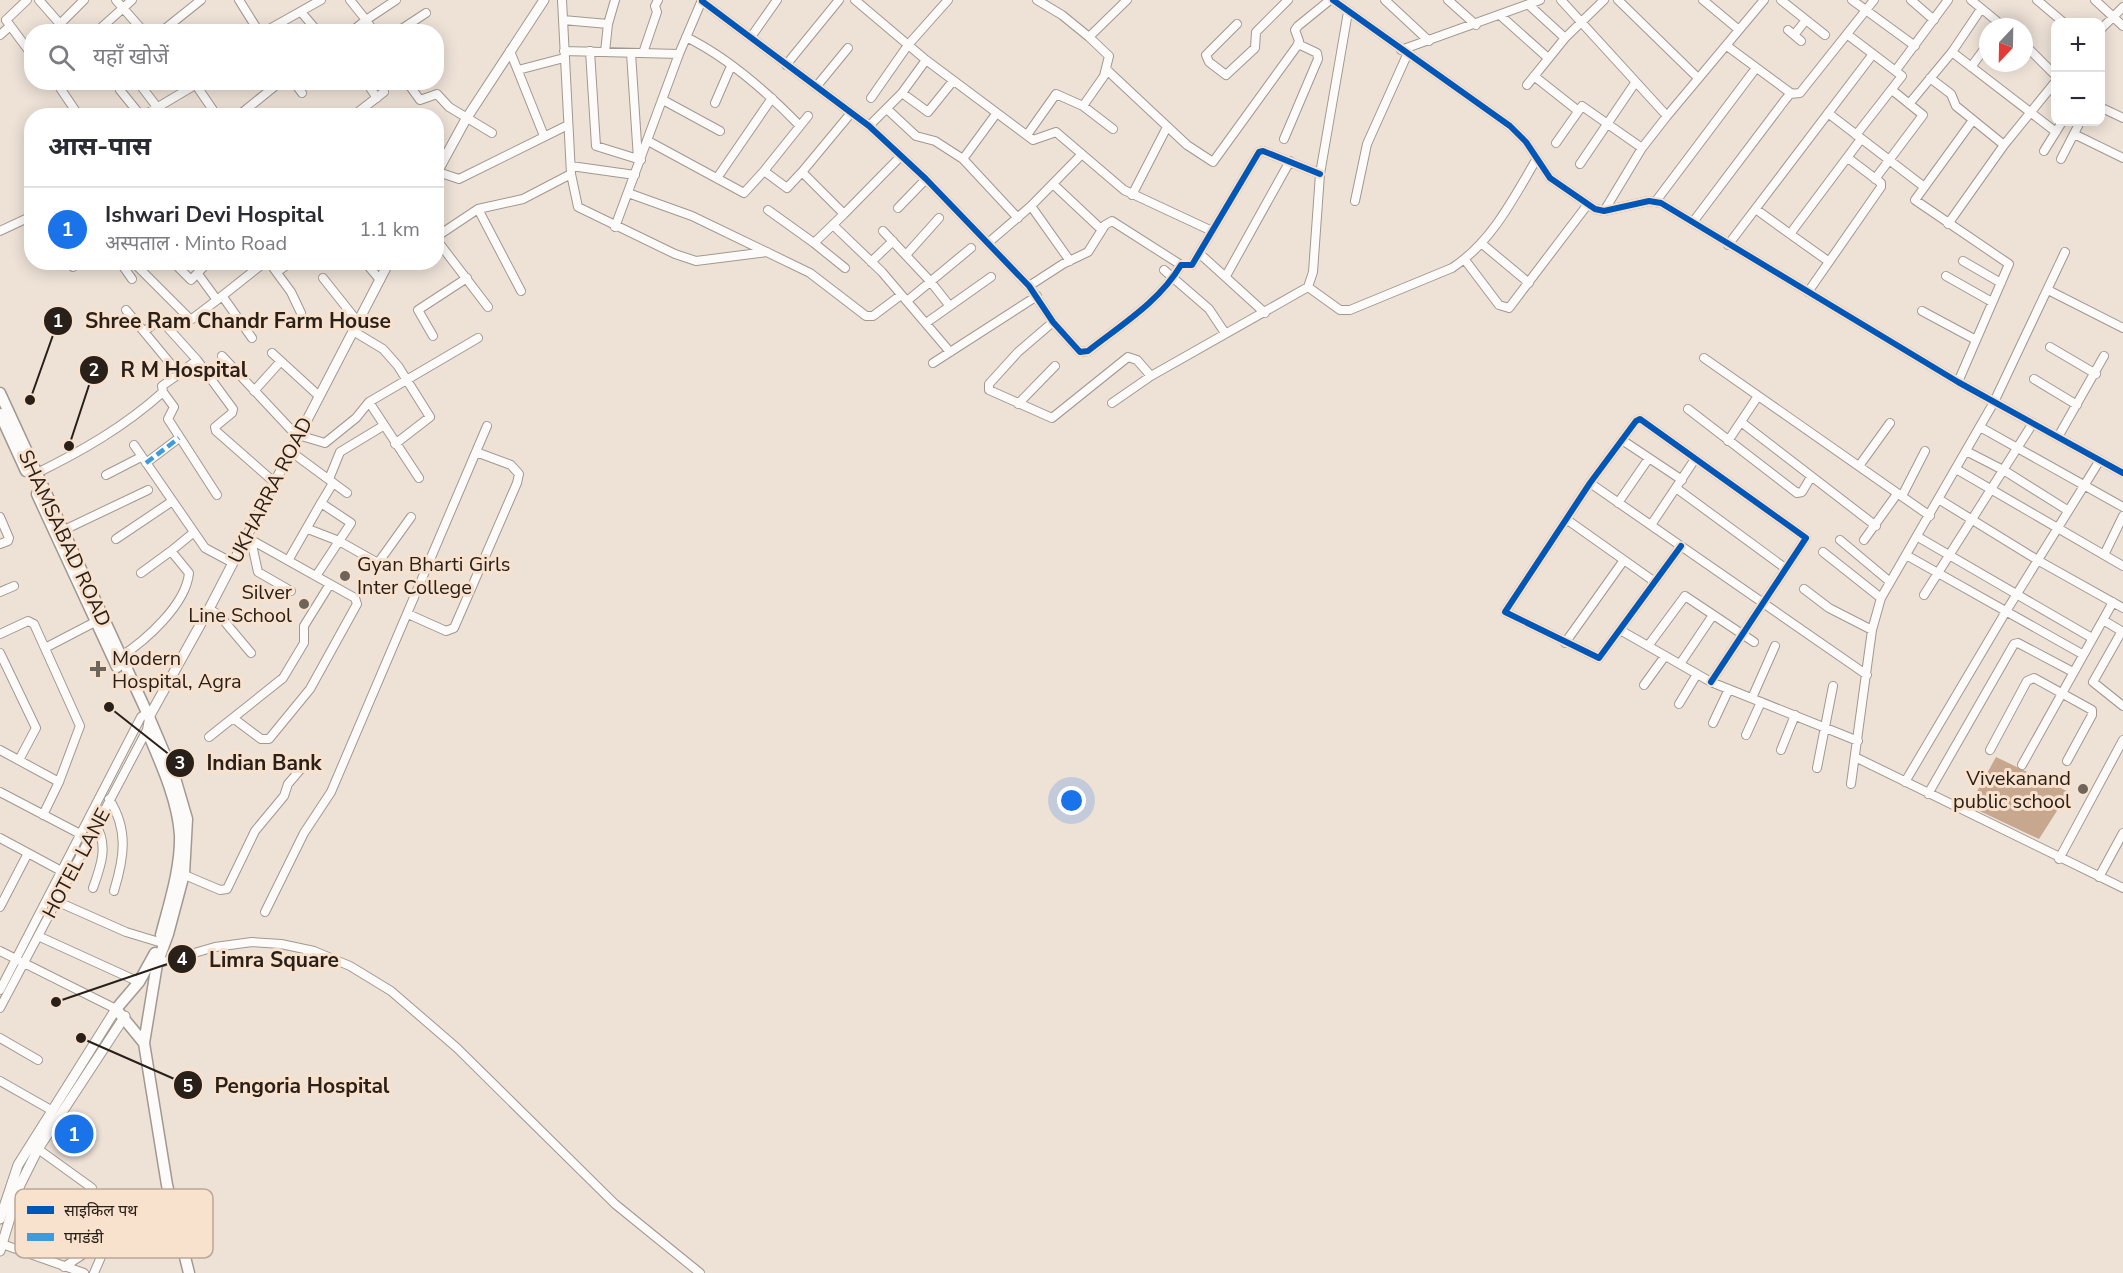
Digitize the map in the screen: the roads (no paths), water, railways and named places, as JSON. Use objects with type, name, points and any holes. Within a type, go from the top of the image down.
[{"type":"main road","name":"SHAMSABAD ROAD","points":[[0,393],[2,415],[95,622],[146,716],[147,730],[164,773],[180,833],[180,873],[154,963],[144,1043],[168,1189]]},
{"type":"main road","name":"SHAMSABAD ROAD","points":[[2,415],[35,474],[62,531],[183,801],[188,837],[171,926],[154,963]]},
{"type":"main road","points":[[144,1043],[116,1008],[154,963]]},
{"type":"main road","name":"SHAMSABAD ROAD","points":[[185,1258],[189,1273]]},
{"type":"street","points":[[24,45],[9,27],[7,18],[27,0]]},
{"type":"street","points":[[39,0],[60,24],[84,0]]},
{"type":"street","points":[[116,0],[137,24]]},
{"type":"street","points":[[105,24],[132,0]]},
{"type":"street","points":[[171,24],[201,0]]},
{"type":"street","points":[[238,0],[254,24]]},
{"type":"street","points":[[279,24],[321,0]]},
{"type":"street","points":[[350,0],[369,24]]},
{"type":"street","points":[[361,24],[396,0]]},
{"type":"street","points":[[444,160],[466,119],[544,0]]},
{"type":"street","points":[[562,0],[571,170],[578,207],[675,255],[696,261],[766,252]]},
{"type":"street","points":[[605,52],[608,24],[615,0]]},
{"type":"street","points":[[643,53],[657,12],[655,6],[658,0]]},
{"type":"street","points":[[615,227],[679,54],[702,0],[869,126],[926,179],[1029,285],[1053,322],[1077,350],[1084,352],[1148,304],[1174,278],[1181,265]]},
{"type":"street","points":[[751,37],[777,0]]},
{"type":"street","points":[[786,65],[839,0]]},
{"type":"street","points":[[855,0],[926,60],[1027,135],[1035,140],[1054,132],[1132,195],[1212,231]]},
{"type":"street","points":[[871,98],[908,45],[948,0]]},
{"type":"street","points":[[1037,0],[1062,15],[1109,56],[1107,70],[1083,106]]},
{"type":"street","points":[[1089,38],[1127,0]]},
{"type":"street","points":[[1237,24],[1206,55],[1209,62],[1226,75],[1255,48],[1256,32],[1288,0]]},
{"type":"street","points":[[1107,70],[1167,127],[1205,159],[1215,161],[1298,44],[1295,30],[1331,0],[1510,126],[1526,142],[1536,160],[1551,178],[1588,204],[1604,212],[1656,201],[1756,68]]},
{"type":"street","points":[[1385,0],[1429,41]]},
{"type":"street","points":[[1448,0],[1476,25]]},
{"type":"street","points":[[1355,201],[1367,144],[1404,52],[1540,0]]},
{"type":"street","points":[[1561,0],[1667,116]]},
{"type":"street","points":[[1527,85],[1565,38],[1604,0]]},
{"type":"street","points":[[1618,0],[1698,78]]},
{"type":"street","points":[[1703,0],[1739,30]]},
{"type":"street","points":[[1604,212],[1642,148],[1764,0]]},
{"type":"street","points":[[1781,0],[1825,35]]},
{"type":"street","points":[[1852,0],[1915,46]]},
{"type":"street","points":[[1726,46],[1792,94],[1800,93],[1848,36],[1874,0]]},
{"type":"street","points":[[1911,0],[1934,20]]},
{"type":"street","points":[[1896,70],[1948,0]]},
{"type":"street","points":[[1971,0],[1993,18]]},
{"type":"street","points":[[2037,0],[2058,18]]},
{"type":"street","points":[[2095,0],[2123,26]]},
{"type":"street","points":[[1529,5],[1565,38]]},
{"type":"street","points":[[2105,25],[2123,8]]},
{"type":"street","points":[[1909,104],[1952,52],[1981,9]]},
{"type":"street","points":[[301,12],[311,24]]},
{"type":"street","points":[[1112,403],[1150,376],[1308,287],[1313,272],[1320,174],[1348,12]]},
{"type":"street","points":[[410,24],[426,14]]},
{"type":"street","points":[[1501,16],[1548,58]]},
{"type":"street","points":[[563,20],[608,24]]},
{"type":"street","points":[[1794,36],[1806,20]]},
{"type":"street","points":[[0,35],[9,27]]},
{"type":"street","points":[[1790,234],[1848,158],[1859,137],[1902,76],[1848,36]]},
{"type":"street","points":[[686,37],[731,66],[772,98],[800,126]]},
{"type":"street","points":[[1284,139],[1318,59],[1317,53],[1298,44]]},
{"type":"street","points":[[816,87],[848,48]]},
{"type":"street","points":[[510,51],[544,136]]},
{"type":"street","points":[[518,70],[564,55],[590,51],[679,54]]},
{"type":"street","points":[[590,51],[596,146],[640,160]]},
{"type":"street","points":[[631,52],[640,160]]},
{"type":"street","points":[[1952,52],[2056,132]]},
{"type":"street","points":[[1728,245],[1757,210],[1873,54]]},
{"type":"street","points":[[2033,54],[2051,74]]},
{"type":"street","points":[[1971,67],[1979,56]]},
{"type":"street","points":[[869,126],[902,93],[926,60]]},
{"type":"street","points":[[715,103],[731,66]]},
{"type":"street","points":[[1534,76],[1577,110]]},
{"type":"street","points":[[1930,78],[1951,94],[1956,106],[2004,145]]},
{"type":"street","points":[[902,93],[928,112],[953,81]]},
{"type":"street","points":[[1580,164],[1635,83]]},
{"type":"street","points":[[1948,224],[2051,83]]},
{"type":"street","points":[[61,90],[74,108]]},
{"type":"street","points":[[120,90],[135,108]]},
{"type":"street","points":[[144,90],[157,107],[187,90]]},
{"type":"street","points":[[202,90],[212,108]]},
{"type":"street","points":[[248,108],[270,90]]},
{"type":"street","points":[[372,90],[377,98]]},
{"type":"street","points":[[413,90],[420,100],[437,94],[466,119],[492,133]]},
{"type":"street","points":[[1875,179],[1923,115],[1892,90]]},
{"type":"street","points":[[364,108],[384,92]]},
{"type":"street","points":[[1027,135],[1056,94],[1061,94],[1077,105],[1083,106],[1113,129]]},
{"type":"street","points":[[1693,222],[1792,94]]},
{"type":"street","points":[[717,178],[772,98]]},
{"type":"street","points":[[663,100],[720,131]]},
{"type":"street","points":[[1556,143],[1582,106],[1642,148]]},
{"type":"street","points":[[887,109],[916,136],[935,141],[963,159],[1018,218]]},
{"type":"street","points":[[2105,109],[2123,118]]},
{"type":"street","points":[[764,171],[787,188],[851,113]]},
{"type":"street","points":[[1828,113],[1923,186]]},
{"type":"street","points":[[963,159],[996,114]]},
{"type":"street","points":[[648,141],[744,193],[808,116]]},
{"type":"street","points":[[1958,382],[2008,262],[1916,202],[1916,197],[1973,120]]},
{"type":"street","points":[[444,175],[459,179],[568,125]]},
{"type":"street","points":[[2044,151],[2060,126]]},
{"type":"street","points":[[2061,159],[2078,126]]},
{"type":"street","points":[[1132,195],[1167,127]]},
{"type":"street","points":[[2074,134],[2123,158]]},
{"type":"street","points":[[1029,285],[1088,252],[1108,222],[1116,221],[1181,265],[1192,265],[1259,152],[1263,151],[1320,174]]},
{"type":"street","points":[[988,243],[1031,206],[1082,154]]},
{"type":"street","points":[[814,243],[901,156]]},
{"type":"street","points":[[1808,292],[1881,187],[1875,179],[1848,158]]},
{"type":"street","points":[[1308,287],[1340,310],[1350,310],[1437,275],[1465,260],[1503,215],[1536,160]]},
{"type":"street","points":[[1226,276],[1290,161]]},
{"type":"street","points":[[444,232],[478,209],[523,199],[571,170],[635,175]]},
{"type":"street","points":[[802,172],[844,214]]},
{"type":"street","points":[[898,208],[926,179]]},
{"type":"street","points":[[1053,184],[1102,230]]},
{"type":"street","points":[[628,193],[692,216],[810,273],[866,316],[873,316],[904,298],[930,281],[970,248]]},
{"type":"street","points":[[1656,201],[1958,382],[2123,473]]},
{"type":"street","points":[[1465,260],[1499,304],[1506,309],[1511,307],[1588,204]]},
{"type":"street","points":[[1031,206],[1070,261]]},
{"type":"street","points":[[478,209],[521,291]]},
{"type":"street","points":[[768,210],[845,268]]},
{"type":"street","points":[[1757,210],[1828,261]]},
{"type":"street","points":[[906,255],[939,218]]},
{"type":"street","points":[[0,231],[24,220]]},
{"type":"street","points":[[833,225],[871,262],[950,352]]},
{"type":"street","points":[[883,231],[949,305]]},
{"type":"street","points":[[871,262],[893,241]]},
{"type":"street","points":[[1481,243],[1529,283]]},
{"type":"street","points":[[444,248],[488,307]]},
{"type":"street","points":[[1851,784],[1872,630],[1881,598],[1889,581],[1940,500],[1994,402],[2065,252]]},
{"type":"street","points":[[1200,253],[1265,313]]},
{"type":"street","points":[[1963,261],[2001,283]]},
{"type":"street","points":[[125,270],[132,279]]},
{"type":"street","points":[[141,270],[191,319],[257,270]]},
{"type":"street","points":[[180,270],[189,280],[201,270]]},
{"type":"street","points":[[280,270],[277,272],[301,313]]},
{"type":"street","points":[[372,270],[380,280]]},
{"type":"street","name":"UKHARRA ROAD","points":[[146,716],[209,609],[232,563],[249,538],[274,482],[385,270]]},
{"type":"street","points":[[1164,270],[1209,309],[1225,333]]},
{"type":"street","points":[[198,274],[252,338]]},
{"type":"street","points":[[1946,276],[1992,302]]},
{"type":"street","points":[[926,323],[991,277]]},
{"type":"street","points":[[433,336],[418,310],[467,278]]},
{"type":"street","points":[[323,279],[356,326],[384,349],[407,380],[430,418],[395,444]]},
{"type":"street","points":[[2048,290],[2123,328]]},
{"type":"street","points":[[933,363],[1037,296]]},
{"type":"street","points":[[126,310],[179,374]]},
{"type":"street","points":[[1922,311],[1976,340]]},
{"type":"street","points":[[145,331],[160,319],[197,360],[233,409],[232,413],[215,427],[216,431],[274,482]]},
{"type":"street","points":[[1053,322],[1018,352],[989,384],[992,393],[1046,416],[1055,417],[1131,357],[1137,360],[1150,376]]},
{"type":"street","points":[[222,356],[298,435],[325,443],[356,418],[369,402],[478,338]]},
{"type":"street","points":[[2050,347],[2096,374]]},
{"type":"street","points":[[272,353],[319,396]]},
{"type":"street","points":[[2058,437],[2096,374],[2104,356]]},
{"type":"street","points":[[1704,358],[1930,516]]},
{"type":"street","points":[[35,474],[78,453],[119,427],[163,392],[164,384],[197,360]]},
{"type":"street","points":[[254,391],[281,361]]},
{"type":"street","points":[[1018,404],[1055,366]]},
{"type":"street","points":[[2034,379],[2077,405]]},
{"type":"street","points":[[163,392],[173,405],[168,419],[178,438],[217,495]]},
{"type":"street","points":[[1728,441],[1758,396]]},
{"type":"street","points":[[369,402],[419,477]]},
{"type":"street","points":[[1688,409],[1797,493],[1802,492],[1811,477]]},
{"type":"street","points":[[1682,546],[1599,658],[1507,615],[1505,610],[1590,483],[1639,419],[1806,538],[1711,681]]},
{"type":"street","points":[[1742,422],[1876,526]]},
{"type":"street","points":[[1859,466],[1890,423]]},
{"type":"street","points":[[1924,595],[2005,471],[2033,423]]},
{"type":"street","points":[[289,559],[321,503],[340,452],[383,426]]},
{"type":"street","points":[[265,912],[308,827],[331,792],[487,426]]},
{"type":"street","points":[[1980,427],[2123,507]]},
{"type":"street","points":[[106,475],[144,460],[178,438]]},
{"type":"street","points":[[1622,440],[1682,480]]},
{"type":"street","points":[[134,445],[171,502],[205,548],[232,563]]},
{"type":"street","points":[[290,451],[347,493]]},
{"type":"street","points":[[1864,540],[1899,495],[1925,451]]},
{"type":"street","points":[[1966,451],[2005,471],[2067,510]]},
{"type":"street","points":[[408,614],[446,631],[454,628],[517,483],[519,474],[515,468],[477,452]]},
{"type":"street","points":[[1618,502],[1649,458]]},
{"type":"street","points":[[1651,525],[1695,459]]},
{"type":"street","points":[[1905,782],[2005,613],[2039,561],[2067,510],[2100,460]]},
{"type":"street","points":[[1956,469],[2123,566]]},
{"type":"street","points":[[1590,483],[1867,675]]},
{"type":"street","points":[[1676,488],[1785,568]]},
{"type":"street","points":[[62,531],[148,490]]},
{"type":"street","points":[[1940,500],[2039,561],[2123,608]]},
{"type":"street","points":[[116,539],[171,502]]},
{"type":"street","points":[[316,576],[351,522],[321,503]]},
{"type":"street","points":[[2104,555],[2123,516]]},
{"type":"street","points":[[0,517],[9,540],[0,544]]},
{"type":"street","points":[[308,529],[339,540],[378,563],[411,517]]},
{"type":"street","points":[[1566,519],[1655,582]]},
{"type":"street","points":[[141,573],[193,533]]},
{"type":"street","points":[[1918,537],[2092,638]]},
{"type":"street","points":[[233,718],[261,739],[267,740],[310,689],[357,604],[355,598],[249,538]]},
{"type":"street","points":[[249,538],[258,572],[291,591]]},
{"type":"street","points":[[1840,540],[1889,581]]},
{"type":"street","points":[[120,657],[159,627],[188,581],[189,573],[171,551]]},
{"type":"street","points":[[1823,552],[1881,598]]},
{"type":"street","points":[[1906,555],[2005,613],[2082,654]]},
{"type":"street","points":[[1565,643],[1624,560]]},
{"type":"street","points":[[208,737],[287,673],[304,644],[304,626],[330,584]]},
{"type":"street","points":[[0,592],[14,586]]},
{"type":"street","points":[[1804,589],[1829,608],[1872,630]]},
{"type":"street","points":[[1648,646],[1683,596],[1688,597],[1754,642]]},
{"type":"street","points":[[2022,765],[2113,602]]},
{"type":"street","points":[[209,609],[219,615],[251,653]]},
{"type":"street","points":[[1680,664],[1713,615]]},
{"type":"street","points":[[2103,620],[2123,632],[2093,682],[2123,706]]},
{"type":"street","points":[[0,634],[31,621],[80,726],[59,782],[43,814]]},
{"type":"street","points":[[45,648],[95,622]]},
{"type":"street","points":[[1620,630],[1711,681],[1858,741]]},
{"type":"street","points":[[1928,794],[2014,644],[2018,643],[2073,672]]},
{"type":"street","points":[[1752,698],[1775,646]]},
{"type":"street","points":[[0,653],[36,728],[19,760]]},
{"type":"street","points":[[1644,685],[1665,656]]},
{"type":"street","points":[[1679,704],[1697,674]]},
{"type":"street","points":[[1990,750],[2030,678],[2093,712],[2067,761]]},
{"type":"street","points":[[1817,768],[1833,686]]},
{"type":"street","points":[[1713,723],[1729,689]]},
{"type":"street","points":[[1746,735],[1761,702]]},
{"type":"street","points":[[1781,750],[1795,715]]},
{"type":"street","points":[[0,990],[20,960],[146,716]]},
{"type":"street","name":"HOTEL LANE","points":[[84,836],[96,824],[147,730]]},
{"type":"street","points":[[2059,859],[2123,740]]},
{"type":"street","points":[[0,750],[59,782]]},
{"type":"street","points":[[2115,754],[2123,759]]},
{"type":"street","points":[[1855,758],[2059,859],[2123,888]]},
{"type":"street","points":[[180,873],[220,890],[227,889],[255,831],[284,796],[288,784],[306,763]]},
{"type":"street","points":[[0,792],[84,836]]},
{"type":"street","points":[[109,800],[122,826],[124,843],[114,891]]},
{"type":"street","points":[[93,888],[104,848],[102,834],[96,824]]},
{"type":"street","points":[[2099,877],[2123,833]]},
{"type":"street","points":[[0,838],[65,873]]},
{"type":"street","points":[[0,907],[28,853]]},
{"type":"street","name":"HOTEL LANE","points":[[0,1008],[20,960],[38,936],[56,901],[65,873]]},
{"type":"street","points":[[56,901],[126,932],[159,942]]},
{"type":"street","points":[[38,936],[138,982]]},
{"type":"street","points":[[154,963],[215,947],[252,942],[281,944],[314,951],[350,966],[392,991],[457,1048],[615,1204],[699,1273]]},
{"type":"street","points":[[0,951],[116,1008],[18,1164],[0,1219]]},
{"type":"street","points":[[19,1189],[38,1149],[125,1017]]},
{"type":"street","points":[[0,1038],[38,1060]]},
{"type":"street","points":[[0,1081],[51,1110]]},
{"type":"street","points":[[38,1149],[93,1188]]},
{"type":"street","points":[[1,1248],[15,1202]]},
{"type":"street","points":[[34,1258],[84,1273]]},
{"type":"street","points":[[64,1267],[77,1258]]},
{"type":"street","points":[[94,1273],[100,1258]]},
{"type":"waterway","points":[[138,739],[142,732]]},
{"type":"waterway","points":[[21,959],[37,930]]},
{"type":"waterway","points":[[0,999],[19,964]]},
{"type":"place","name":"Shree Ram Chandr Farm House","points":[[30,400]]},
{"type":"place","name":"R M Hospital","points":[[69,446]]},
{"type":"place","name":"Gyan Bharti Girls Inter College","points":[[345,576]]},
{"type":"place","name":"Silver Line School","points":[[304,604]]},
{"type":"place","name":"Modern Hospital, Agra","points":[[98,669]]},
{"type":"place","name":"Indian Bank","points":[[109,707]]},
{"type":"place","name":"Vivekanand public school","points":[[2083,789]]},
{"type":"place","name":"Limra Square","points":[[56,1002]]},
{"type":"place","name":"Pengoria Hospital","points":[[81,1038]]},
{"type":"place","name":"Ishwari Devi Hospital","points":[[74,1134]]}]
